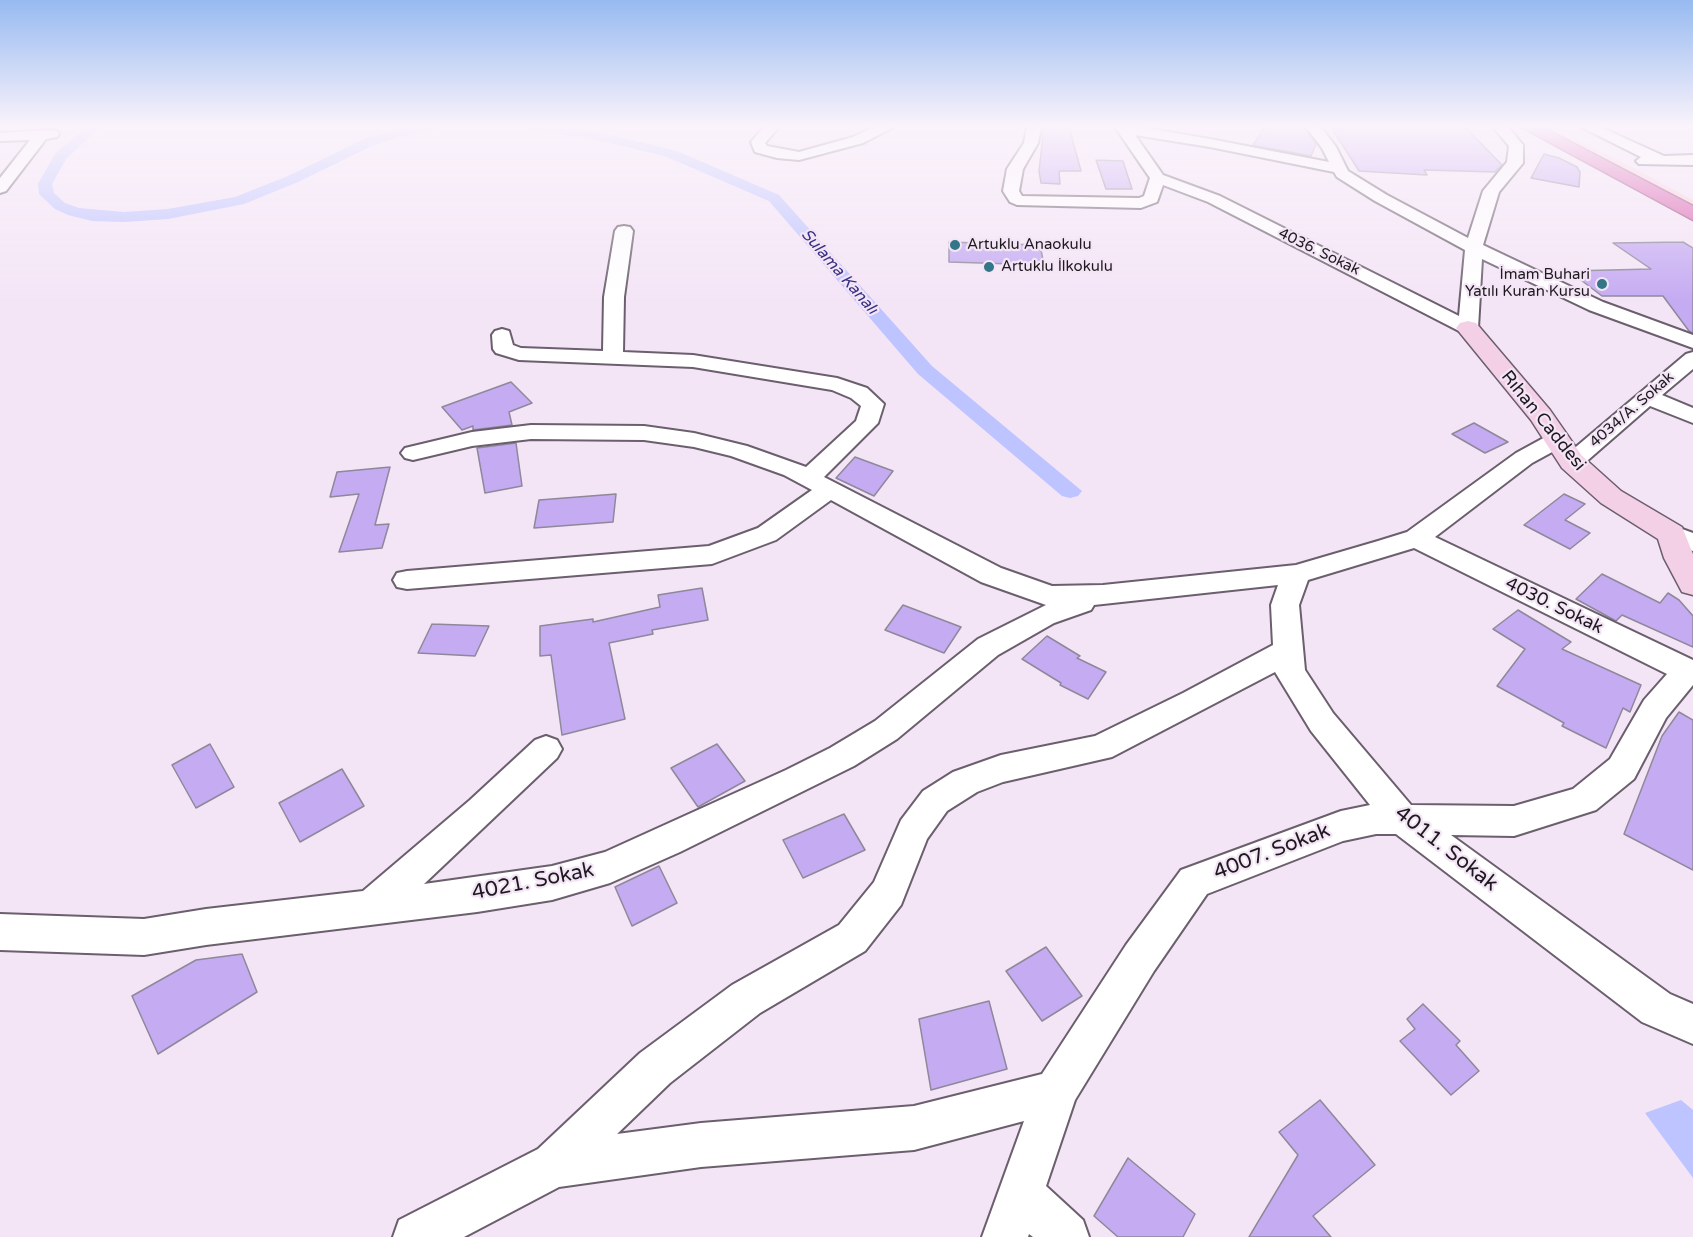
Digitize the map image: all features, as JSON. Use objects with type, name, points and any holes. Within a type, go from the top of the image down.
[{"type":"highway","points":[[1638,185],[1693,214]]},
{"type":"highway","points":[[1673,185],[1693,195]]},
{"type":"street","points":[[1012,185],[1011,192],[1016,199],[1037,204],[1141,203],[1151,199],[1156,185]]},
{"type":"street","name":"4036. Sokak","points":[[1176,185],[1214,199],[1468,328]]},
{"type":"street","points":[[1359,185],[1474,247],[1596,306],[1693,342]]},
{"type":"street","points":[[1468,328],[1474,247],[1491,191],[1496,185]]},
{"type":"street","points":[[613,357],[614,297],[624,231]]},
{"type":"street","name":"Rıhan Caddesi","points":[[1468,328],[1541,416],[1564,451],[1611,497],[1682,538],[1679,558],[1693,584]]},
{"type":"street","points":[[407,580],[712,555],[767,534],[819,484],[867,423],[873,404],[859,393],[837,384],[693,362],[519,354],[503,349],[502,335]]},
{"type":"street","name":"4034/A. Sokak","points":[[1103,595],[1296,574],[1416,538],[1524,458],[1564,451],[1647,398],[1693,358]]},
{"type":"street","points":[[1647,398],[1693,416]]},
{"type":"street","points":[[413,453],[472,439],[531,432],[622,432],[694,440],[739,451],[793,470],[991,575],[1050,596],[1103,595]]},
{"type":"street","name":"4030. Sokak","points":[[1416,538],[1690,671]]},
{"type":"street","name":"4011. Sokak","points":[[1296,574],[1285,605],[1290,672],[1322,722],[1402,819],[1656,1008],[1693,1024]]},
{"type":"street","name":"4021. Sokak","points":[[0,932],[144,937],[206,927],[477,895],[552,883],[610,867],[668,842],[842,757],[886,730],[988,647],[1044,616],[1103,595]]},
{"type":"street","points":[[416,1237],[554,1165],[655,1068],[700,1033],[746,999],[852,938],[888,893],[913,831],[935,801],[965,782],[1001,769],[1101,748],[1194,702],[1288,651]]},
{"type":"street","name":"4007. Sokak","points":[[1005,1237],[1056,1092],[1140,958],[1194,882],[1341,826],[1376,819],[1514,821],[1584,800],[1622,769],[1655,709],[1690,671]]},
{"type":"street","points":[[372,907],[483,810],[546,750]]},
{"type":"street","points":[[554,1165],[701,1145],[914,1128],[1056,1092]]},
{"type":"street","points":[[1020,1192],[1066,1237]]},
{"type":"shaded area","points":[[1655,185],[1664,185],[1693,200],[1693,204]]},
{"type":"water","points":[[1681,1100],[1693,1110],[1693,1178],[1645,1113]]},
{"type":"building","points":[[1105,185],[1131,185],[1132,189],[1106,189]]},
{"type":"building","points":[[949,242],[1040,245],[1044,265],[949,262]]},
{"type":"building","points":[[1683,242],[1693,248],[1693,333],[1689,331],[1663,296],[1602,296],[1569,271],[1651,269],[1613,243]]},
{"type":"building","points":[[511,382],[532,403],[509,412],[512,425],[473,430],[473,426],[462,430],[442,407]]},
{"type":"building","points":[[1474,423],[1508,442],[1485,453],[1452,434]]},
{"type":"building","points":[[516,443],[522,486],[485,493],[477,448]]},
{"type":"building","points":[[855,457],[893,471],[874,496],[836,478]]},
{"type":"building","points":[[390,467],[375,525],[389,524],[382,548],[339,552],[359,494],[330,497],[337,472]]},
{"type":"building","points":[[616,494],[613,522],[534,528],[539,500]]},
{"type":"building","points":[[1564,494],[1585,504],[1565,520],[1590,533],[1570,549],[1524,525]]},
{"type":"building","points":[[1602,574],[1660,603],[1668,593],[1679,600],[1693,616],[1693,647],[1622,615],[1616,621],[1576,599]]},
{"type":"building","points":[[702,588],[708,620],[652,630],[653,634],[609,643],[625,719],[562,735],[551,655],[540,656],[540,626],[593,619],[593,622],[660,607],[658,595]]},
{"type":"building","points":[[903,605],[961,627],[944,653],[885,630]]},
{"type":"building","points":[[1518,610],[1571,642],[1562,649],[1641,685],[1630,712],[1623,708],[1606,748],[1562,726],[1564,723],[1497,686],[1525,649],[1493,629]]},
{"type":"building","points":[[432,624],[489,626],[475,656],[418,653]]},
{"type":"building","points":[[1047,636],[1080,656],[1077,658],[1106,672],[1088,699],[1060,685],[1061,683],[1022,659]]},
{"type":"building","points":[[1679,712],[1693,720],[1693,870],[1624,834],[1662,736]]},
{"type":"building","points":[[210,744],[234,787],[196,808],[172,765]]},
{"type":"building","points":[[717,744],[745,781],[698,807],[671,768]]},
{"type":"building","points":[[342,769],[364,806],[300,842],[279,803]]},
{"type":"building","points":[[844,814],[865,850],[803,878],[783,840]]},
{"type":"building","points":[[659,866],[677,903],[632,926],[615,887]]},
{"type":"building","points":[[1046,947],[1082,996],[1042,1021],[1006,971]]},
{"type":"building","points":[[242,954],[257,992],[158,1054],[132,996],[196,960]]},
{"type":"building","points":[[989,1001],[1007,1069],[931,1090],[919,1019]]},
{"type":"building","points":[[1423,1004],[1460,1041],[1456,1045],[1479,1071],[1451,1095],[1400,1041],[1415,1029],[1407,1019]]},
{"type":"building","points":[[1320,1100],[1375,1165],[1313,1216],[1331,1237],[1249,1237],[1298,1155],[1279,1132]]},
{"type":"building","points":[[1128,1158],[1195,1214],[1183,1237],[1118,1237],[1094,1216]]},
{"type":"waterway","name":"Sulama Kanalı","points":[[45,185],[47,194],[60,206],[74,212],[92,216],[124,217],[168,214],[239,201],[279,185]]},
{"type":"waterway","name":"Sulama Kanalı","points":[[743,185],[774,198],[925,370],[1070,491]]},
{"type":"place","name":"Artuklu Anaokulu","points":[[955,245]]},
{"type":"place","name":"Artuklu İlkokulu","points":[[989,267]]},
{"type":"place","name":"İmam Buhari Yatılı Kuran Kursu","points":[[1602,284]]}]
